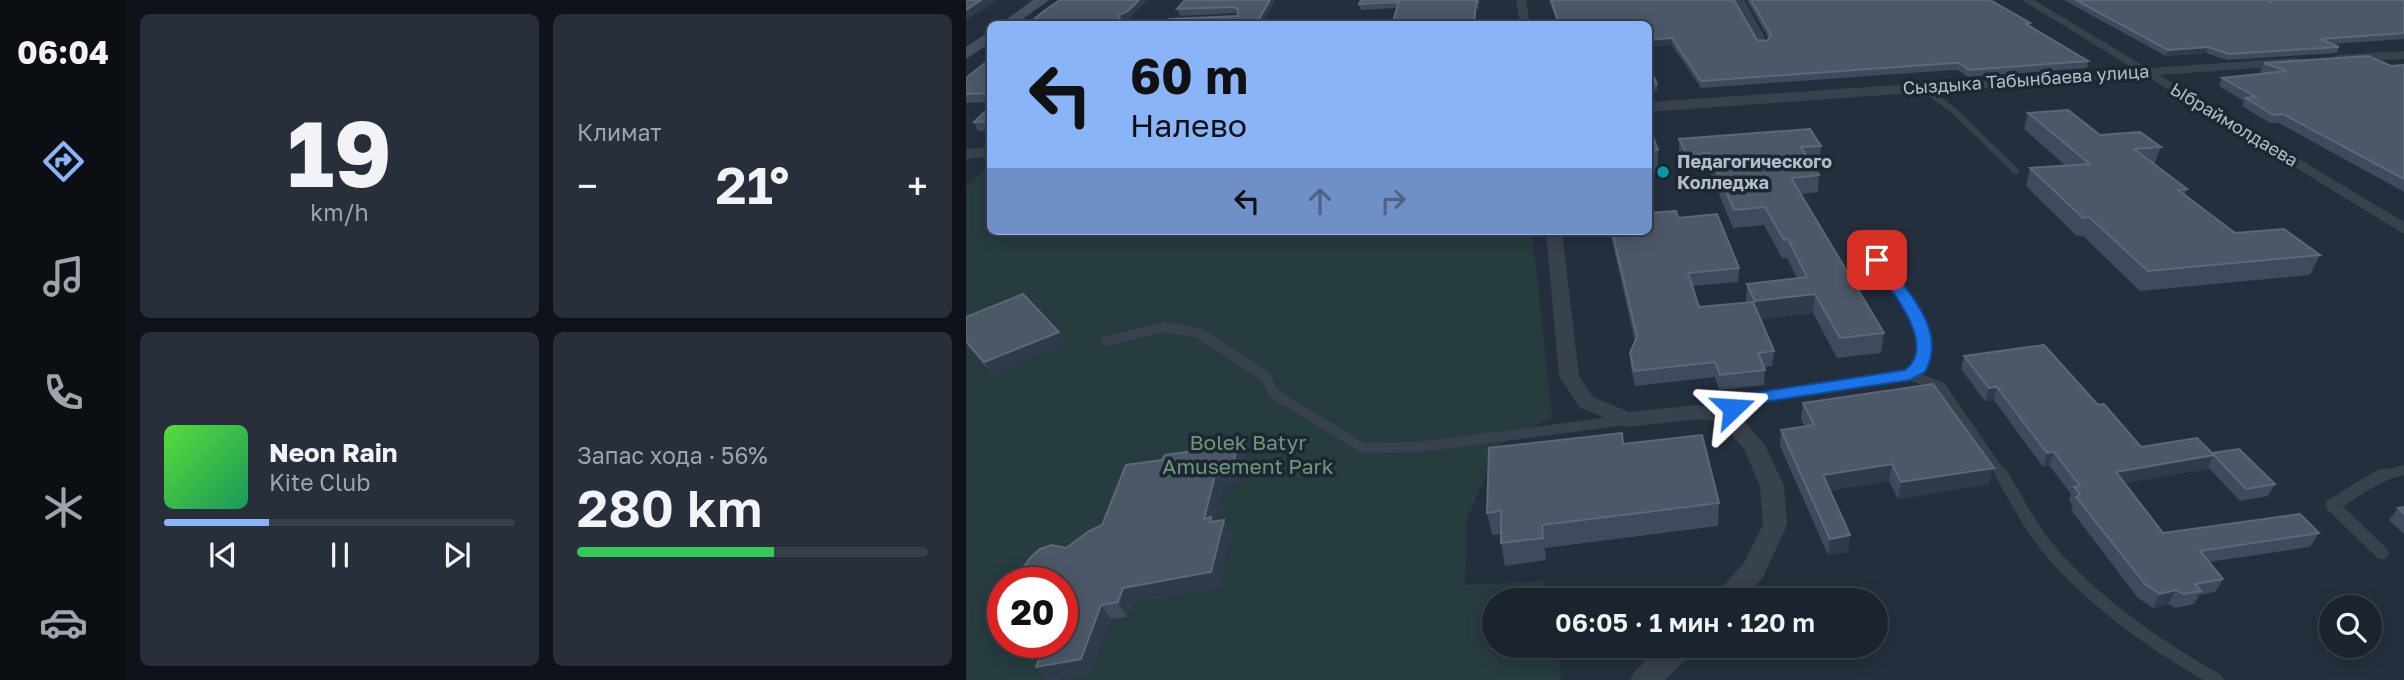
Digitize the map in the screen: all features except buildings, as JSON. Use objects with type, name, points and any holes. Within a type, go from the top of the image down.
[{"type":"main road","points":[[1011,21],[1042,0]]},
{"type":"main road","points":[[966,54],[987,38]]},
{"type":"street","points":[[1521,0],[1524,21]]},
{"type":"street","points":[[1739,0],[1763,43]]},
{"type":"street","name":"Ыбраймолдаева","points":[[2027,0],[2404,229]]},
{"type":"street","name":"Сыздыка Табынбаева улица","points":[[1652,107],[2404,55]]},
{"type":"street","points":[[966,154],[987,152]]},
{"type":"street","points":[[1554,235],[1569,376],[1586,402],[1627,420],[1698,412],[1721,416],[1731,420],[1754,445],[1772,486],[1775,525],[1754,570],[1738,588]]},
{"type":"street","points":[[1645,680],[1667,658]]},
{"type":"lane","points":[[1923,88],[1953,110],[2016,171]]},
{"type":"lane","points":[[1877,260],[1921,323],[1924,349],[1919,368],[1910,375]]},
{"type":"lane","points":[[1106,341],[1164,327],[1199,333],[1266,377],[1273,393],[1363,448],[1420,447],[1627,420]]},
{"type":"lane","points":[[1721,416],[1746,399],[1910,375],[1941,387],[2038,535],[2076,579],[2172,656],[2217,680]]},
{"type":"lane","points":[[2382,553],[2332,505],[2362,489],[2373,478],[2404,470]]},
{"type":"green space","name":"Bolek Batyr Amusement Park","points":[[987,168],[987,235],[1532,235],[1552,417],[1499,445],[1467,519],[1465,585],[1543,581],[1547,588],[1482,588],[1482,658],[1559,658],[1561,680],[966,680],[966,187]]},
{"type":"place","name":"Педагогического Колледжа","points":[[1663,172]]},
{"type":"route","points":[[1733,408],[1746,399],[1910,375],[1919,368],[1924,349],[1921,323],[1877,260]]}]
